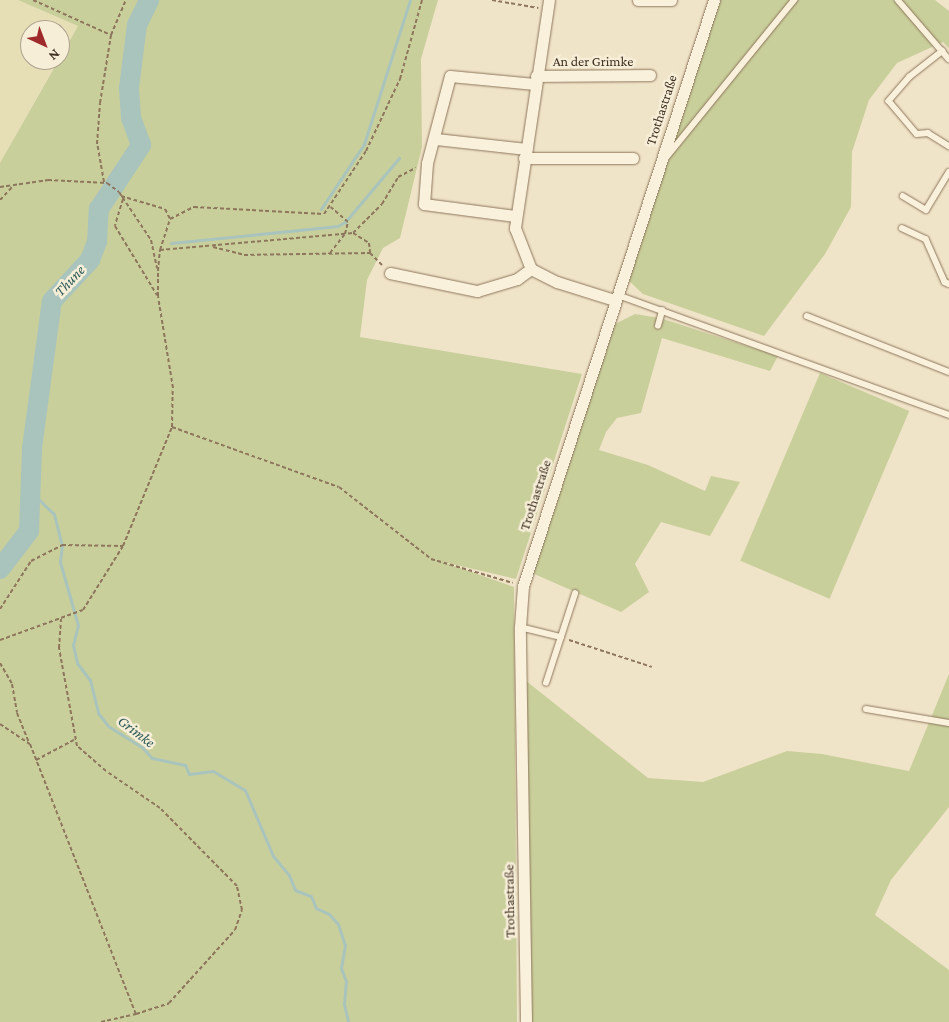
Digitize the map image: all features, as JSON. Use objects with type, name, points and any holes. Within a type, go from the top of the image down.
[{"type":"street","points":[[638,0],[671,0]]},
{"type":"street","name":"Trothastraße","points":[[526,1022],[520,627],[522,586],[615,297],[714,0]]},
{"type":"street","name":"An der Grimke","points":[[531,270],[520,244],[515,216],[548,5]]},
{"type":"street","name":"An der Grimke","points":[[515,216],[424,204],[427,164],[436,139],[450,76],[536,80],[650,75]]},
{"type":"street","points":[[436,139],[525,154],[633,158]]},
{"type":"street","points":[[390,273],[477,291],[517,279],[531,270],[557,282],[615,297]]},
{"type":"lane","points":[[658,166],[695,126],[794,0]]},
{"type":"lane","points":[[898,0],[949,59]]},
{"type":"lane","points":[[943,51],[910,77],[889,101],[917,134],[928,133],[949,146]]},
{"type":"lane","points":[[903,196],[926,210],[949,172]]},
{"type":"lane","points":[[902,228],[926,239],[945,282],[949,284]]},
{"type":"lane","points":[[615,297],[662,311],[949,415]]},
{"type":"lane","points":[[658,326],[662,311]]},
{"type":"lane","points":[[807,316],[949,372]]},
{"type":"lane","points":[[546,683],[575,594]]},
{"type":"lane","points":[[520,627],[561,637]]},
{"type":"lane","points":[[866,709],[949,723]]},
{"type":"path","points":[[33,0],[111,35]]},
{"type":"path","points":[[104,182],[97,144],[111,35],[126,0]]},
{"type":"path","points":[[170,219],[194,207],[324,214],[331,207],[366,151],[400,79],[422,0]]},
{"type":"path","points":[[492,0],[548,5]]},
{"type":"path","points":[[160,250],[353,233],[382,204],[398,177],[427,164]]},
{"type":"path","points":[[0,187],[12,187],[48,180],[104,182],[108,184],[119,192],[151,240],[158,271]]},
{"type":"path","points":[[0,200],[12,187]]},
{"type":"path","points":[[0,640],[83,610],[123,546],[172,427],[173,388],[158,296],[160,250],[170,219],[165,209],[121,196]]},
{"type":"path","points":[[123,199],[115,226],[158,296]]},
{"type":"path","points":[[330,253],[345,234],[348,222],[331,207]]},
{"type":"path","points":[[353,233],[369,244],[370,253],[390,273]]},
{"type":"path","points":[[211,246],[244,255],[370,253]]},
{"type":"path","points":[[172,427],[338,487],[431,559],[522,586]]},
{"type":"path","points":[[0,609],[31,561],[62,545],[123,546]]},
{"type":"path","points":[[61,619],[59,648],[74,740],[106,771],[160,808],[237,886],[242,910],[236,930],[169,1003],[136,1014],[102,1022]]},
{"type":"path","points":[[561,637],[652,667]]},
{"type":"path","points":[[0,663],[12,684],[17,713],[136,1014]]},
{"type":"path","points":[[0,724],[30,744]]},
{"type":"path","points":[[36,760],[74,740]]},
{"type":"shaded area","points":[[0,0],[18,0],[64,20],[20,20],[20,70],[52,70],[0,163]]},
{"type":"shaded area","points":[[70,23],[78,26],[70,40]]},
{"type":"green space","points":[[18,0],[438,0],[421,59],[422,147],[400,238],[383,248],[367,280],[360,337],[582,374],[516,579],[443,562],[514,587],[517,1022],[0,1022],[0,163],[53,70],[70,70],[70,40],[78,26],[70,23],[70,20],[64,20]]},
{"type":"green space","points":[[720,0],[935,0],[949,11],[949,48],[943,42],[897,63],[869,100],[852,152],[851,207],[825,254],[764,336],[643,294],[627,279]]},
{"type":"green space","points":[[635,314],[660,318],[778,356],[770,371],[662,338],[641,413],[617,418],[606,432],[599,450],[648,465],[705,491],[711,476],[740,482],[710,536],[661,522],[635,564],[649,592],[621,612],[532,573],[613,325]]},
{"type":"green space","points":[[820,373],[909,411],[830,599],[740,561]]},
{"type":"green space","points":[[949,674],[949,807],[891,880],[875,915],[949,970],[949,1022],[531,1022],[525,680],[648,778],[703,782],[787,751],[822,754],[909,771]]},
{"type":"waterway","name":"Thune","points":[[0,569],[29,531],[32,448],[52,301],[90,260],[97,242],[99,209],[141,145],[131,117],[129,88],[137,25],[149,0]]},
{"type":"waterway","points":[[321,209],[364,144],[410,0]]},
{"type":"waterway","points":[[171,243],[338,226],[345,222],[399,158]]},
{"type":"waterway","name":"Grimke","points":[[30,491],[54,514],[62,545],[60,562],[78,625],[73,645],[77,663],[90,680],[98,713],[108,726],[142,747],[152,758],[185,765],[189,774],[213,771],[245,790],[273,856],[289,875],[295,890],[311,896],[316,908],[329,914],[338,924],[345,945],[341,968],[346,981],[344,1004],[348,1022]]}]
